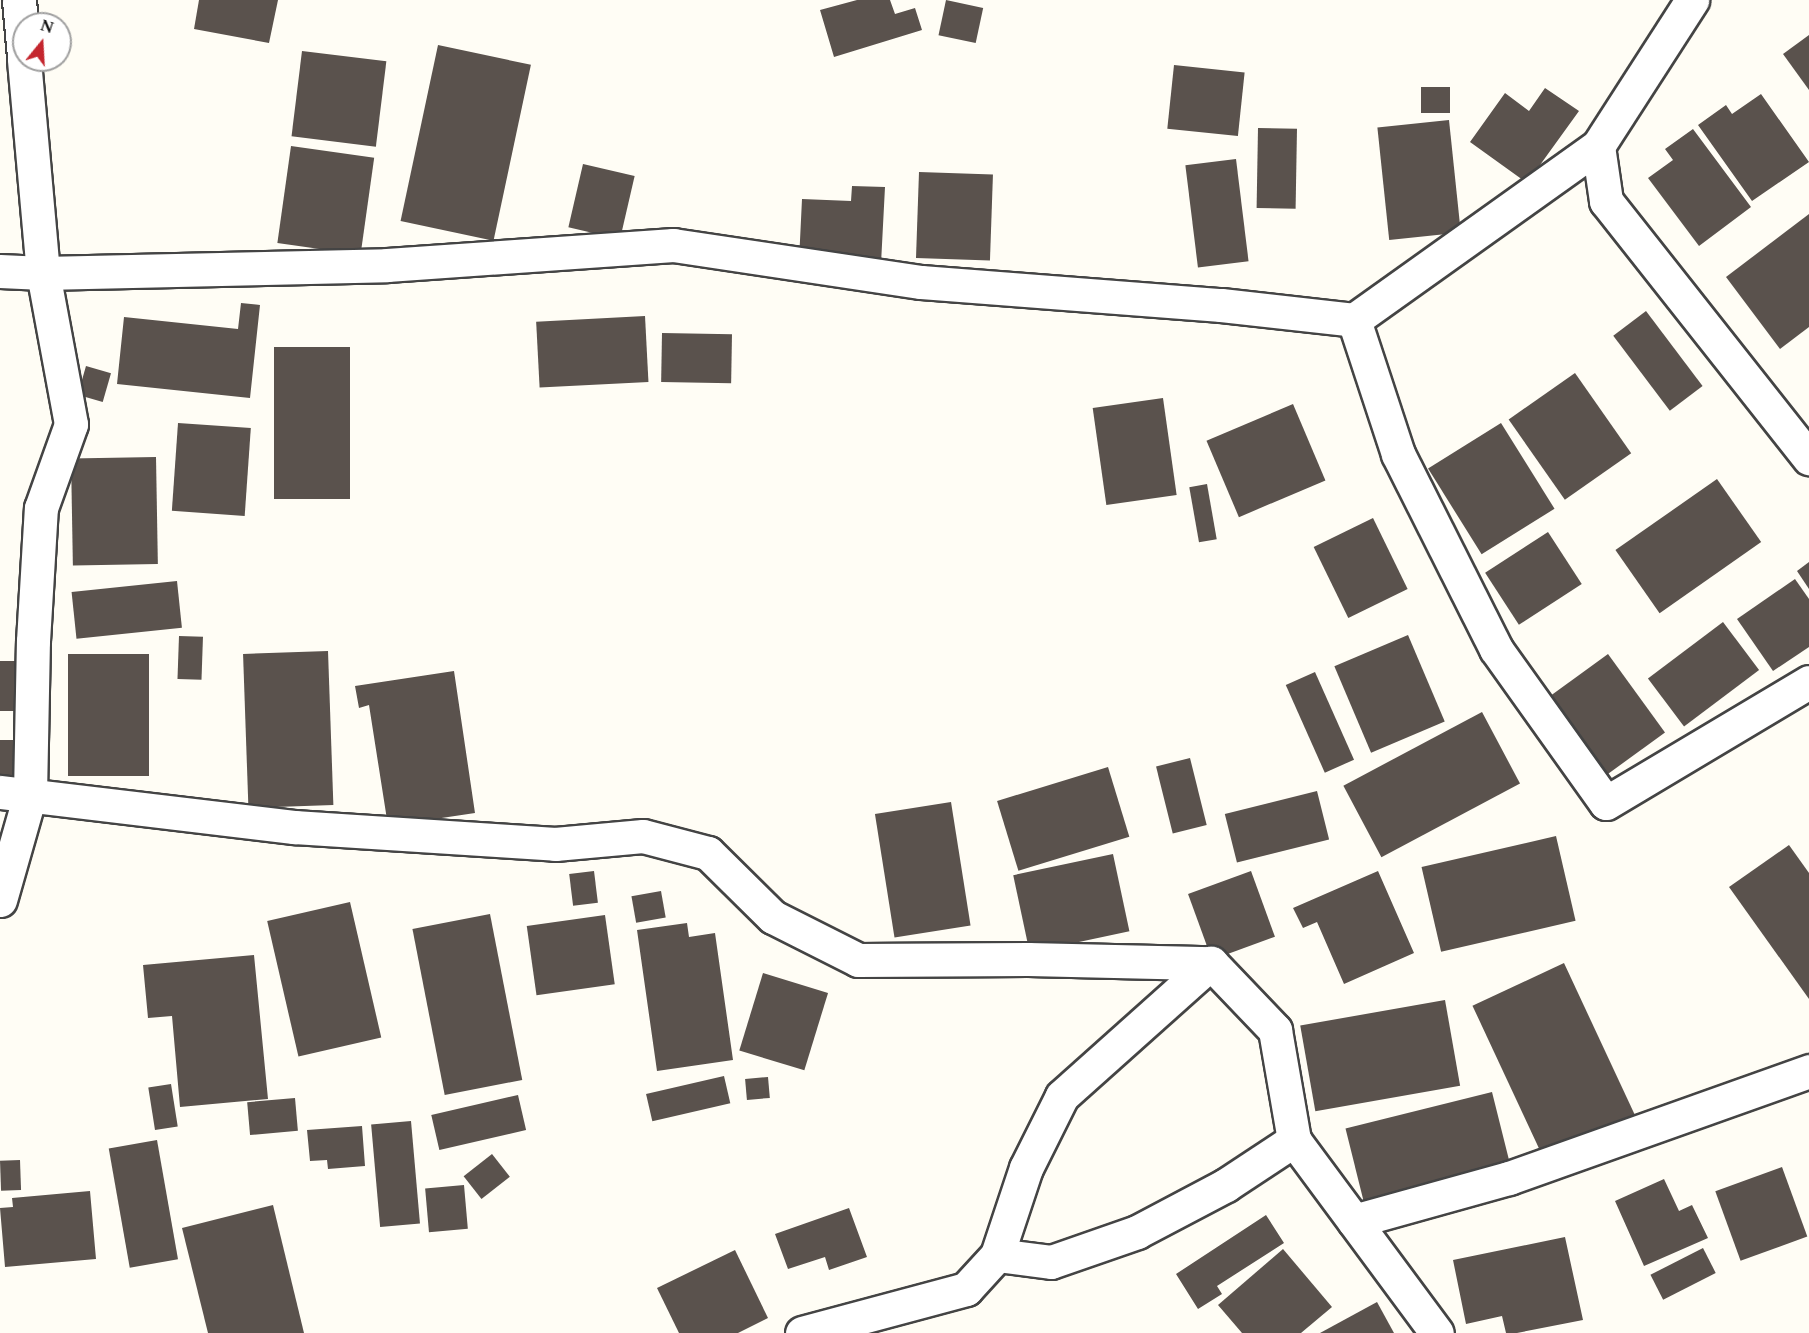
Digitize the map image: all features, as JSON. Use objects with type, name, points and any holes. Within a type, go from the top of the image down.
[{"type":"street","points":[[0,271],[43,273],[387,265],[673,245],[921,282],[1221,305],[1354,320],[1598,146],[1692,0]]},
{"type":"street","points":[[0,900],[33,640],[41,508],[71,424],[43,273],[25,72]]},
{"type":"street","points":[[1598,146],[1606,201],[1809,458]]},
{"type":"street","points":[[1354,320],[1398,454],[1496,649],[1606,803],[1809,682]]},
{"type":"street","points":[[15,793],[294,827],[555,844],[643,836],[708,853],[773,917],[858,960],[1028,959],[1211,963],[1275,1030],[1294,1140],[1437,1333]]},
{"type":"street","points":[[802,1333],[966,1289],[997,1255],[1026,1167],[1062,1096],[1211,963]]},
{"type":"street","points":[[1354,1221],[1509,1178],[1809,1071]]},
{"type":"street","points":[[997,1255],[1051,1262],[1137,1232],[1226,1185],[1294,1140]]},
{"type":"building","points":[[199,0],[278,0],[269,43],[194,29]]},
{"type":"building","points":[[857,0],[890,0],[895,14],[915,8],[922,30],[834,57],[820,10]]},
{"type":"building","points":[[946,0],[983,8],[976,43],[939,35]]},
{"type":"building","points":[[1809,35],[1809,90],[1783,54]]},
{"type":"building","points":[[438,45],[531,65],[493,241],[401,221]]},
{"type":"building","points":[[302,51],[386,61],[376,147],[292,136]]},
{"type":"building","points":[[1174,65],[1245,72],[1238,136],[1167,129]]},
{"type":"building","points":[[1421,87],[1450,87],[1450,113],[1421,113]]},
{"type":"building","points":[[1545,88],[1579,111],[1527,183],[1470,142],[1505,93],[1529,111]]},
{"type":"building","points":[[1761,94],[1809,162],[1752,201],[1698,125],[1726,105],[1732,114]]},
{"type":"building","points":[[1449,120],[1461,232],[1389,240],[1377,128]]},
{"type":"building","points":[[1258,128],[1297,129],[1296,209],[1257,208]]},
{"type":"building","points":[[1693,129],[1751,207],[1699,246],[1648,178],[1673,160],[1665,149]]},
{"type":"building","points":[[291,146],[374,158],[361,255],[277,243]]},
{"type":"building","points":[[1236,159],[1249,261],[1198,267],[1185,165]]},
{"type":"building","points":[[583,164],[635,176],[620,239],[568,227]]},
{"type":"building","points":[[919,172],[993,175],[990,261],[916,258]]},
{"type":"building","points":[[852,186],[885,187],[881,264],[799,261],[802,199],[851,201]]},
{"type":"building","points":[[1809,214],[1809,327],[1780,349],[1726,277]]},
{"type":"building","points":[[241,303],[260,305],[250,398],[117,384],[124,317],[238,329]]},
{"type":"building","points":[[1646,311],[1703,386],[1670,411],[1613,336]]},
{"type":"building","points":[[645,316],[648,382],[540,388],[536,322]]},
{"type":"building","points":[[662,333],[732,334],[731,383],[661,382]]},
{"type":"building","points":[[274,347],[350,347],[350,499],[274,499]]},
{"type":"building","points":[[86,366],[111,373],[103,402],[78,395]]},
{"type":"building","points":[[1575,373],[1631,453],[1565,500],[1509,419]]},
{"type":"building","points":[[1163,398],[1177,495],[1106,505],[1093,408]]},
{"type":"building","points":[[1293,404],[1325,480],[1239,517],[1206,441]]},
{"type":"building","points":[[178,423],[251,428],[245,516],[172,511]]},
{"type":"building","points":[[1501,423],[1555,509],[1482,554],[1428,469]]},
{"type":"building","points":[[156,457],[158,564],[73,565],[71,458]]},
{"type":"building","points":[[1717,479],[1761,542],[1660,613],[1615,550]]},
{"type":"building","points":[[1207,484],[1217,539],[1199,542],[1189,487]]},
{"type":"building","points":[[1373,518],[1408,589],[1348,618],[1314,547]]},
{"type":"building","points":[[1548,532],[1582,584],[1519,625],[1485,573]]},
{"type":"building","points":[[1809,562],[1809,589],[1797,571]]},
{"type":"building","points":[[1795,579],[1809,599],[1809,647],[1773,671],[1737,619]]},
{"type":"building","points":[[177,581],[182,628],[76,639],[72,592]]},
{"type":"building","points":[[1723,622],[1759,670],[1684,726],[1648,679]]},
{"type":"building","points":[[1408,635],[1445,722],[1371,753],[1334,666]]},
{"type":"building","points":[[179,636],[203,637],[201,680],[177,679]]},
{"type":"building","points":[[328,651],[333,805],[248,808],[243,654]]},
{"type":"building","points":[[68,654],[149,654],[149,776],[68,776]]},
{"type":"building","points":[[1608,654],[1665,732],[1608,774],[1551,696]]},
{"type":"building","points":[[0,661],[16,661],[16,711],[0,711]]},
{"type":"building","points":[[454,671],[475,813],[388,826],[369,705],[359,708],[355,686]]},
{"type":"building","points":[[1315,672],[1354,760],[1325,773],[1286,685]]},
{"type":"building","points":[[1482,712],[1520,784],[1381,857],[1343,786]]},
{"type":"building","points":[[0,740],[23,740],[23,786],[0,786]]},
{"type":"building","points":[[1190,758],[1207,825],[1173,833],[1156,766]]},
{"type":"building","points":[[1108,767],[1129,837],[1018,871],[997,801]]},
{"type":"building","points":[[1317,791],[1329,840],[1237,862],[1225,814]]},
{"type":"building","points":[[951,802],[971,925],[895,938],[875,814]]},
{"type":"building","points":[[1556,836],[1576,921],[1441,952],[1422,867]]},
{"type":"building","points":[[1789,845],[1809,873],[1809,999],[1729,887]]},
{"type":"building","points":[[1113,854],[1129,931],[1030,952],[1013,875]]},
{"type":"building","points":[[594,871],[598,903],[573,906],[569,874]]},
{"type":"building","points":[[1251,871],[1275,937],[1212,960],[1188,894]]},
{"type":"building","points":[[1378,871],[1414,953],[1344,984],[1317,922],[1303,928],[1293,908]]},
{"type":"building","points":[[661,891],[666,918],[636,923],[631,896]]},
{"type":"building","points":[[350,902],[381,1037],[298,1057],[267,921]]},
{"type":"building","points":[[490,914],[522,1080],[445,1095],[412,929]]},
{"type":"building","points":[[605,915],[615,984],[537,995],[527,926]]},
{"type":"building","points":[[687,923],[689,937],[715,933],[733,1060],[657,1071],[637,930]]},
{"type":"building","points":[[254,955],[268,1099],[180,1107],[172,1016],[148,1018],[143,965]]},
{"type":"building","points":[[1564,963],[1637,1120],[1546,1162],[1472,1006]]},
{"type":"building","points":[[763,973],[828,993],[804,1070],[739,1050]]},
{"type":"building","points":[[1445,1000],[1460,1086],[1315,1111],[1300,1026]]},
{"type":"building","points":[[724,1076],[730,1103],[652,1121],[646,1094]]},
{"type":"building","points":[[768,1077],[770,1098],[747,1100],[745,1079]]},
{"type":"building","points":[[171,1084],[178,1126],[155,1130],[148,1088]]},
{"type":"building","points":[[1492,1092],[1512,1171],[1365,1207],[1345,1129]]},
{"type":"building","points":[[518,1095],[526,1130],[439,1150],[431,1115]]},
{"type":"building","points":[[295,1098],[298,1131],[250,1135],[247,1102]]},
{"type":"building","points":[[411,1121],[420,1224],[380,1227],[371,1124]]},
{"type":"building","points":[[362,1126],[365,1166],[328,1169],[327,1160],[310,1161],[307,1130]]},
{"type":"building","points":[[157,1140],[178,1259],[130,1268],[109,1149]]},
{"type":"building","points":[[492,1154],[510,1177],[481,1199],[464,1176]]},
{"type":"building","points":[[20,1160],[21,1190],[1,1191],[0,1161]]},
{"type":"building","points":[[1782,1167],[1807,1237],[1741,1261],[1715,1191]]},
{"type":"building","points":[[1664,1179],[1679,1211],[1692,1205],[1708,1238],[1644,1266],[1615,1201]]},
{"type":"building","points":[[464,1185],[468,1229],[429,1232],[425,1188]]},
{"type":"building","points":[[90,1191],[96,1259],[5,1267],[0,1208],[13,1207],[12,1198]]},
{"type":"building","points":[[273,1205],[304,1333],[208,1333],[182,1228]]},
{"type":"building","points":[[849,1208],[867,1257],[829,1270],[825,1257],[788,1269],[775,1234]]},
{"type":"building","points":[[1266,1215],[1284,1243],[1217,1286],[1222,1294],[1198,1309],[1176,1274]]},
{"type":"building","points":[[1565,1237],[1583,1320],[1517,1333],[1506,1333],[1502,1316],[1466,1324],[1453,1260]]},
{"type":"building","points":[[1703,1248],[1716,1273],[1663,1300],[1650,1275]]},
{"type":"building","points":[[1283,1249],[1332,1307],[1301,1333],[1242,1333],[1218,1305]]},
{"type":"building","points":[[735,1250],[768,1318],[738,1333],[679,1333],[657,1288]]},
{"type":"building","points":[[1377,1302],[1394,1333],[1320,1333]]}]
